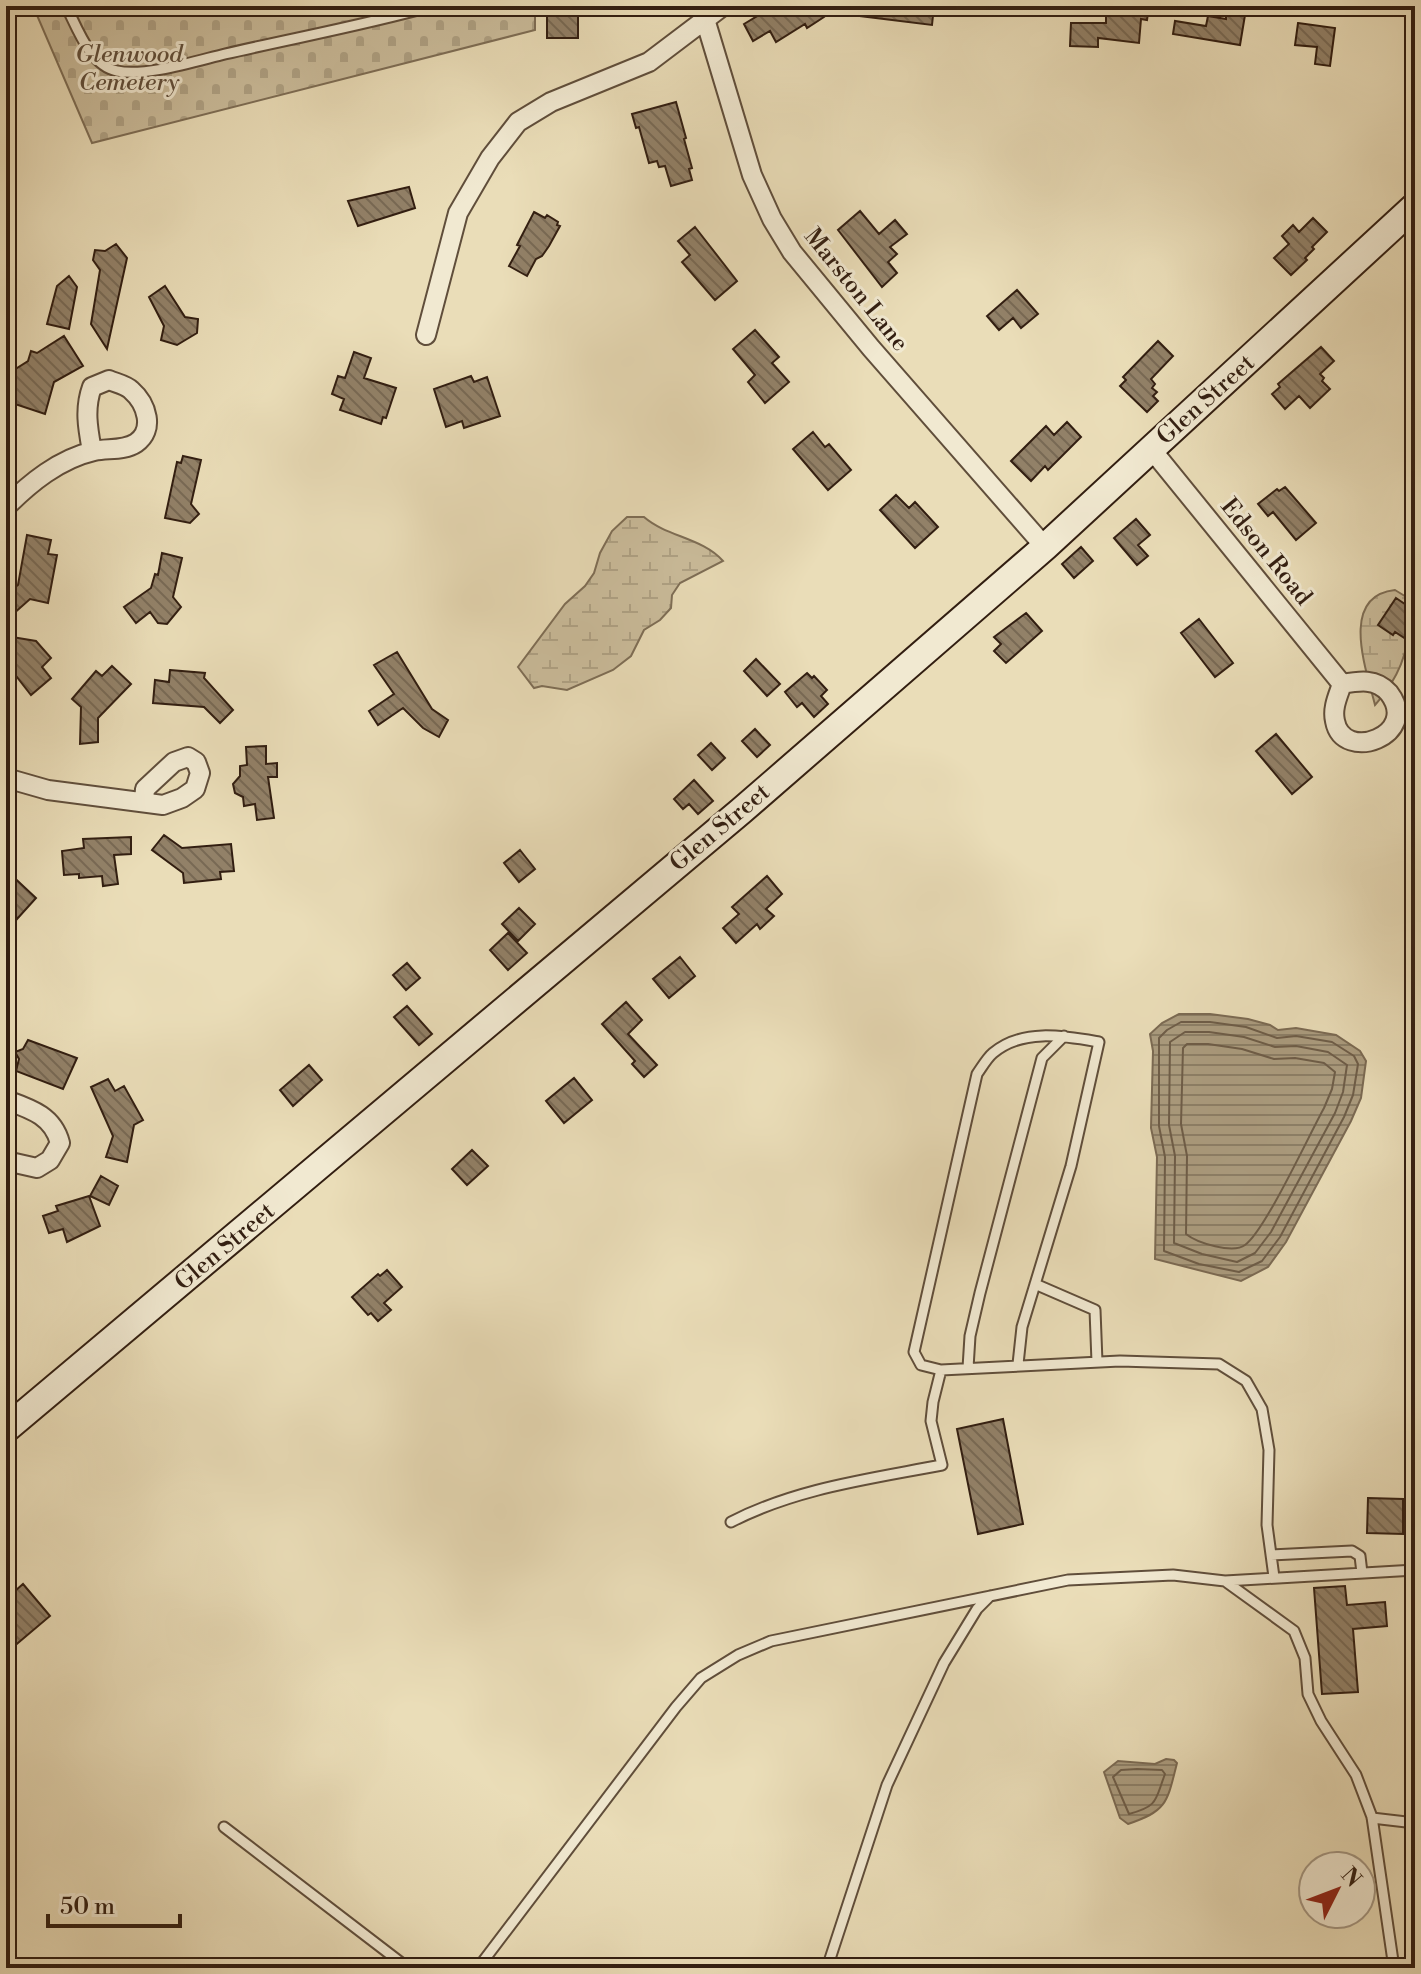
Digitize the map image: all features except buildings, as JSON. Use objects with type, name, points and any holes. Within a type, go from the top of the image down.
[{"type":"street","points":[[426,335],[458,213],[490,158],[518,122],[551,102],[649,62],[723,6]]},
{"type":"street","name":"Marston Lane","points":[[705,19],[752,175],[772,219],[792,252],[871,348],[1045,547]]},
{"type":"street","name":"Glen Street","points":[[6,1429],[741,811],[1045,547],[1415,206]]},
{"type":"street","name":"Edson Road","points":[[1152,450],[1342,684]]},
{"type":"street","points":[[6,507],[30,482],[92,451]]},
{"type":"street","points":[[6,778],[48,790],[144,802]]},
{"type":"street","points":[[6,1100],[32,1109],[49,1120],[57,1129],[60,1143],[50,1160],[37,1168],[6,1161]]},
{"type":"lane","points":[[66,6],[94,56],[116,71],[166,68],[433,6]]},
{"type":"lane","points":[[1018,1364],[1022,1327],[1071,1166],[1099,1042],[1044,1035],[1018,1040],[992,1053],[977,1074],[914,1352],[921,1365],[941,1370],[1097,1362],[1219,1364],[1246,1381],[1262,1409],[1269,1450],[1267,1525],[1274,1577]]},
{"type":"lane","points":[[968,1368],[970,1336],[1042,1058],[1064,1036]]},
{"type":"lane","points":[[1035,1284],[1095,1310],[1097,1362]]},
{"type":"lane","points":[[731,1522],[756,1509],[808,1490],[942,1465],[931,1421],[941,1370]]},
{"type":"lane","points":[[1271,1555],[1352,1551],[1360,1556],[1362,1573]]},
{"type":"lane","points":[[478,1968],[701,1678],[738,1655],[771,1641],[1068,1580],[1173,1575],[1225,1581],[1415,1570]]},
{"type":"lane","points":[[1225,1581],[1294,1631],[1305,1658],[1308,1694],[1321,1721],[1356,1775],[1372,1818],[1394,1968]]},
{"type":"lane","points":[[827,1968],[887,1785],[944,1663],[977,1609],[990,1596]]},
{"type":"lane","points":[[1372,1818],[1415,1823]]},
{"type":"lane","points":[[224,1827],[408,1968]]},
{"type":"green space","name":"Glenwood Cemetery","points":[[33,6],[535,6],[535,30],[92,143]]},
{"type":"green space","points":[[627,517],[644,517],[705,547],[723,561],[680,583],[672,595],[671,608],[644,630],[631,656],[613,670],[567,690],[542,686],[534,688],[518,667],[565,604],[585,586],[612,531]]},
{"type":"green space","points":[[1395,590],[1408,598],[1407,642],[1399,669],[1375,705],[1363,654],[1362,620],[1367,605],[1378,595]]},
{"type":"water","points":[[1179,1014],[1248,1019],[1278,1030],[1296,1028],[1336,1035],[1360,1051],[1366,1061],[1361,1098],[1351,1121],[1286,1242],[1268,1267],[1241,1281],[1155,1259],[1157,1157],[1151,1128],[1153,1051],[1150,1034]]},
{"type":"water","points":[[1166,1759],[1177,1763],[1171,1788],[1163,1804],[1151,1815],[1128,1824],[1120,1818],[1104,1772],[1118,1761],[1155,1764]]}]
